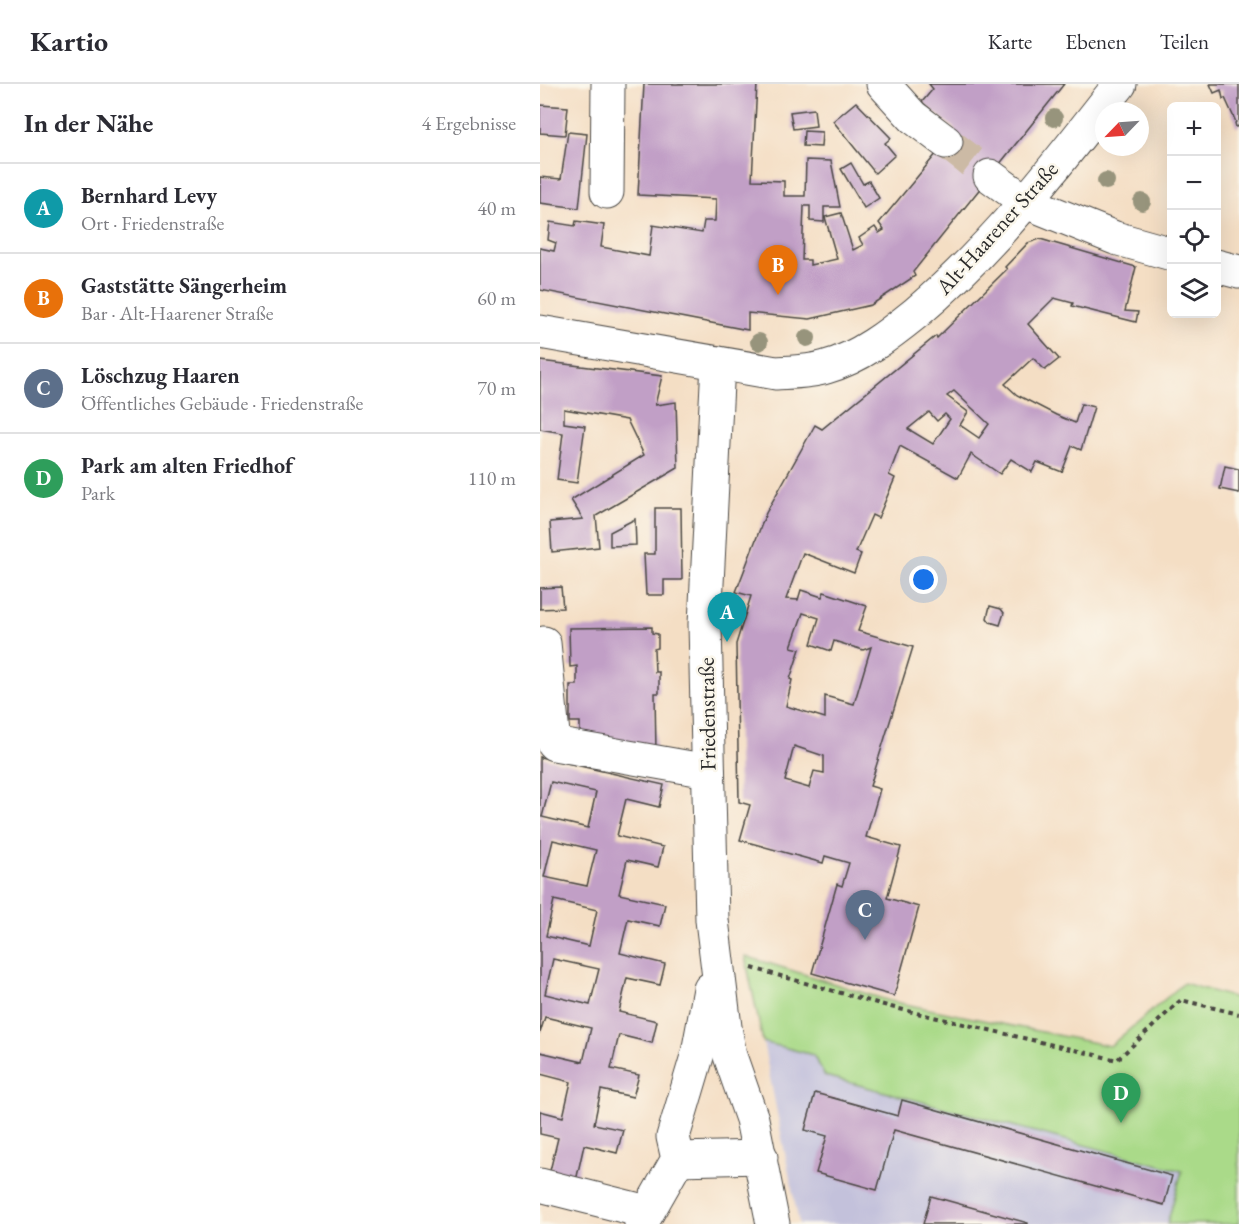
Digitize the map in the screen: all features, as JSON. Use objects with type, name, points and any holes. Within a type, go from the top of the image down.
[{"type":"street","points":[[607,192],[608,84]]},
{"type":"street","points":[[883,84],[913,117],[946,142]]},
{"type":"street","name":"Alt-Haarener Straße","points":[[540,332],[776,372],[828,367],[860,352],[896,330],[952,283],[1026,202],[1120,84]]},
{"type":"street","points":[[990,176],[1026,202],[1115,238],[1167,253]]},
{"type":"street","points":[[1221,267],[1239,272]]},
{"type":"street","name":"Friedenstraße","points":[[718,363],[705,624],[712,920],[730,1056],[752,1119],[773,1224]]},
{"type":"street","points":[[544,643],[554,744],[708,771]]},
{"type":"street","name":"Friedenstraße","points":[[678,1159],[674,1137],[698,1053],[716,958]]},
{"type":"street","points":[[540,1185],[644,1218],[678,1159],[761,1157]]},
{"type":"path","points":[[716,958],[891,1007],[1117,1060],[1181,1000],[1239,1014]]},
{"type":"shaded area","points":[[763,1042],[813,1055],[825,1076],[1182,1171],[1167,1224],[799,1224]]},
{"type":"green space","points":[[745,956],[890,1001],[1110,1046],[1184,983],[1239,999],[1239,1224],[1167,1224],[1182,1171],[825,1076],[813,1055],[763,1042]]},
{"type":"building","points":[[644,84],[757,84],[752,180],[784,181],[784,196],[805,196],[806,160],[831,161],[840,207],[824,207],[824,222],[810,221],[810,206],[804,206],[802,260],[810,260],[810,265],[837,259],[825,217],[841,213],[853,250],[863,245],[859,238],[875,227],[879,233],[884,230],[879,223],[956,130],[922,102],[933,89],[929,84],[1064,84],[913,272],[915,276],[871,305],[810,319],[748,313],[748,330],[540,290],[540,248],[554,251],[556,243],[548,240],[550,222],[575,226],[576,221],[604,225],[601,247],[649,256],[653,225],[702,233],[704,221],[715,221],[716,199],[638,195]]},
{"type":"building","points":[[1210,84],[1239,84],[1239,126],[1236,127],[1236,122],[1225,98],[1223,99],[1221,90],[1214,93]]},
{"type":"building","points":[[856,102],[891,138],[885,143],[895,155],[875,173],[833,121]]},
{"type":"building","points":[[540,105],[568,107],[565,135],[540,133]]},
{"type":"building","points":[[814,109],[816,126],[793,129],[790,112]]},
{"type":"building","points":[[804,131],[822,132],[821,147],[803,146]]},
{"type":"building","points":[[568,132],[587,134],[579,208],[540,203],[540,177],[561,179]]},
{"type":"building","points":[[851,163],[863,184],[869,181],[879,198],[864,208],[841,169]]},
{"type":"building","points":[[1040,239],[1136,267],[1125,311],[1138,312],[1136,322],[1072,306],[1073,303],[1054,298],[1028,324],[1059,359],[1045,370],[1033,358],[1005,384],[1017,395],[1075,423],[1081,404],[1094,407],[1081,450],[1072,446],[1062,472],[1037,462],[1032,472],[1011,459],[1000,474],[971,454],[958,478],[900,446],[889,475],[895,478],[878,518],[872,515],[856,552],[861,554],[854,573],[803,553],[786,599],[798,600],[801,590],[822,597],[824,592],[867,606],[858,631],[913,647],[870,786],[880,789],[866,837],[901,847],[887,898],[919,907],[894,996],[812,973],[837,884],[842,886],[849,863],[825,856],[823,863],[740,840],[750,805],[739,802],[736,644],[751,596],[736,592],[766,513],[815,425],[822,429],[936,336],[937,338],[1007,269],[1005,267],[1028,243]],"holes":[[[954,391],[989,424],[979,438],[960,425],[968,412],[947,396]],[[929,412],[937,421],[945,414],[950,419],[933,444],[908,429]],[[803,613],[819,618],[811,644],[831,651],[834,641],[863,650],[871,647],[854,704],[825,696],[825,718],[786,706],[792,680],[790,679],[800,649],[791,647]],[[794,746],[824,756],[824,773],[814,771],[809,788],[785,781]]]},
{"type":"building","points":[[540,361],[662,376],[655,405],[676,402],[678,468],[596,516],[599,547],[552,552],[550,522],[583,519],[571,500],[644,455],[627,420],[564,409],[564,423],[585,426],[577,483],[557,480],[563,433],[540,429]]},
{"type":"building","points":[[1225,466],[1239,469],[1239,493],[1220,489]]},
{"type":"building","points":[[655,508],[681,508],[682,580],[664,580],[664,595],[646,595],[644,554],[655,554]]},
{"type":"building","points":[[635,519],[636,545],[610,546],[610,532]]},
{"type":"building","points":[[561,587],[563,608],[540,609],[540,588]]},
{"type":"building","points":[[990,606],[1001,609],[1004,613],[1000,625],[990,622],[987,618]]},
{"type":"building","points":[[652,627],[652,633],[658,634],[658,648],[654,649],[655,672],[659,672],[659,693],[655,693],[656,753],[580,740],[580,722],[570,722],[570,685],[577,685],[577,666],[570,667],[569,628]]},
{"type":"building","points":[[540,757],[664,785],[659,807],[626,799],[617,836],[663,847],[658,867],[627,860],[619,894],[665,904],[660,926],[628,919],[620,953],[665,964],[660,985],[627,978],[619,1012],[657,1021],[652,1043],[619,1035],[611,1069],[639,1075],[633,1097],[601,1090],[594,1124],[623,1130],[617,1153],[584,1145],[576,1181],[549,1175],[558,1138],[540,1134],[540,1111],[563,1117],[571,1082],[540,1074],[540,1052],[583,1062],[591,1028],[545,1017],[540,1033]],"holes":[[[551,782],[596,792],[588,828],[542,817]],[[553,840],[596,850],[587,886],[544,877]],[[554,900],[597,910],[589,946],[546,936]],[[553,959],[599,969],[590,1005],[545,994]]]},
{"type":"building","points":[[815,1093],[898,1116],[902,1100],[1172,1176],[1164,1205],[894,1130],[877,1190],[816,1173],[827,1136],[805,1130]]},
{"type":"building","points":[[931,1196],[1028,1223],[1028,1224],[923,1224]]},
{"type":"tunnel","points":[[946,142],[990,176]]},
{"type":"place","name":"Gaststätte Sängerheim","points":[[778,295]]},
{"type":"place","name":"Bernhard Levy","points":[[727,642]]},
{"type":"place","name":"Löschzug Haaren","points":[[865,940]]},
{"type":"place","name":"Park am alten Friedhof","points":[[1121,1123]]}]
